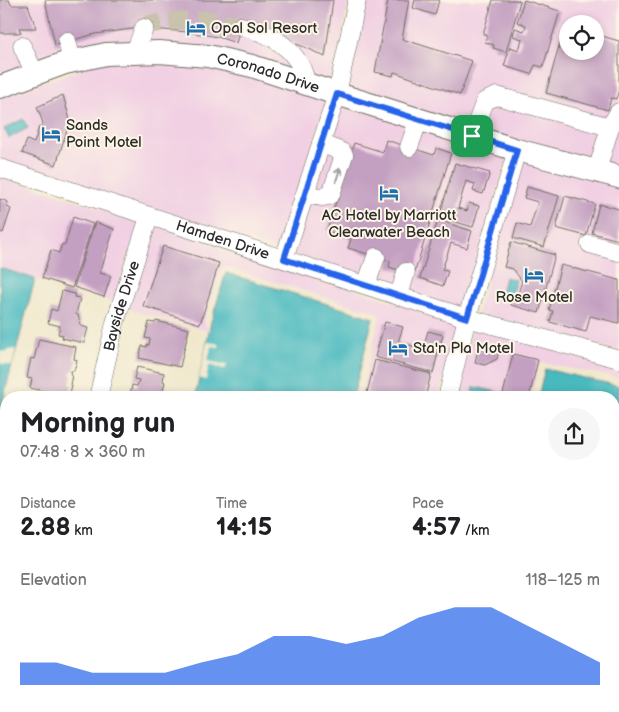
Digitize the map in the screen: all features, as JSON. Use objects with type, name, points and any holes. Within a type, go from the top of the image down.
[{"type":"main road","name":"Coronado Drive","points":[[0,88],[35,74],[69,51],[106,54],[159,52],[208,56],[252,66],[517,150],[619,177]]},
{"type":"street","points":[[284,259],[337,94],[357,0]]},
{"type":"street","points":[[241,26],[270,35],[280,42],[294,55],[301,66],[307,84]]},
{"type":"street","points":[[135,52],[144,28]]},
{"type":"street","points":[[22,46],[35,74]]},
{"type":"street","points":[[472,136],[485,101],[497,96],[614,120],[597,171]]},
{"type":"street","points":[[409,147],[419,119]]},
{"type":"street","points":[[305,194],[329,196],[331,194],[344,155],[342,152],[322,143]]},
{"type":"street","points":[[449,391],[467,318],[517,150]]},
{"type":"street","name":"Hamden Drive","points":[[0,168],[467,318],[619,359]]},
{"type":"street","name":"Bayside Drive","points":[[100,391],[115,323],[149,217]]},
{"type":"street","points":[[590,244],[619,252]]},
{"type":"street","points":[[366,286],[376,257]]},
{"type":"street","points":[[399,296],[406,272]]},
{"type":"shaded area","points":[[0,0],[349,0],[331,85],[210,49],[0,79]]},
{"type":"shaded area","points":[[364,0],[619,0],[619,170],[346,89]]},
{"type":"shaded area","points":[[107,61],[207,63],[327,98],[279,250],[0,161],[0,96]]},
{"type":"shaded area","points":[[342,103],[508,154],[462,309],[294,255]]},
{"type":"shaded area","points":[[523,158],[619,185],[619,351],[477,313]]},
{"type":"shaded area","points":[[0,176],[140,221],[113,302],[0,267]]},
{"type":"shaded area","points":[[155,226],[458,322],[441,391],[362,391],[380,317],[375,312],[226,267],[220,271],[204,321],[209,331],[129,309]]},
{"type":"shaded area","points":[[473,327],[619,366],[619,378],[544,363],[538,367],[532,391],[457,391]]},
{"type":"water","points":[[23,119],[28,128],[9,138],[4,129]]},
{"type":"water","points":[[0,268],[35,279],[5,391],[0,391]]},
{"type":"water","points":[[226,273],[373,318],[355,391],[196,391],[211,322]]},
{"type":"water","points":[[505,277],[516,280],[510,300],[500,298]]},
{"type":"water","points":[[545,369],[619,386],[619,391],[540,391]]},
{"type":"water","points":[[474,387],[493,391],[473,391]]},
{"type":"pier","points":[[207,342],[219,344],[219,347],[211,346],[208,361],[227,365],[225,369],[209,365],[206,380],[199,378]]},
{"type":"pier","points":[[16,349],[12,366],[0,363],[0,351],[7,352]]},
{"type":"building","points":[[0,0],[9,0],[11,5],[28,5],[36,28],[19,28],[21,33],[0,33]]},
{"type":"building","name":"Opal Sol Resort","points":[[45,0],[333,0],[325,57],[242,22],[236,43],[218,37],[188,32],[139,28],[95,34],[55,45]]},
{"type":"building","points":[[388,0],[409,0],[402,39],[472,61],[460,95],[394,72],[393,76],[375,72]]},
{"type":"building","points":[[415,0],[439,0],[435,15],[413,8]]},
{"type":"building","points":[[493,0],[520,1],[506,52],[493,48],[494,45],[485,42],[487,35],[483,34]]},
{"type":"building","points":[[524,0],[560,11],[543,67],[535,65],[531,74],[504,66],[510,47],[519,50],[522,39],[513,36],[515,28],[524,31],[526,25],[517,22]]},
{"type":"building","points":[[604,37],[619,41],[619,90],[616,99],[611,98],[608,110],[546,93],[559,46],[559,60],[604,60]]},
{"type":"building","name":"Sands Point Motel","points":[[63,95],[70,120],[56,165],[22,153],[27,140],[34,143],[39,127],[42,128],[43,123],[37,107]]},
{"type":"building","name":"AC Hotel by Marriott Clearwater Beach","points":[[386,140],[434,155],[436,148],[451,153],[414,275],[389,267],[390,261],[348,248],[351,239],[327,231],[354,143],[383,152]]},
{"type":"building","points":[[455,163],[490,173],[483,194],[473,191],[475,184],[466,181],[458,208],[467,211],[469,203],[479,206],[473,227],[439,217]]},
{"type":"building","points":[[527,187],[559,196],[544,247],[513,238],[517,223],[530,227],[538,202],[524,198]]},
{"type":"building","points":[[565,196],[595,204],[586,236],[556,228]]},
{"type":"building","points":[[0,199],[8,202],[7,207],[11,209],[3,233],[0,232]]},
{"type":"building","points":[[599,204],[619,209],[619,240],[592,233]]},
{"type":"building","points":[[73,217],[93,224],[72,288],[42,278],[51,250],[59,253],[62,244],[65,245]]},
{"type":"building","points":[[438,220],[472,231],[467,248],[451,243],[442,270],[448,271],[443,286],[420,278]]},
{"type":"building","points":[[95,222],[114,229],[100,273],[111,276],[104,297],[74,287]]},
{"type":"building","name":"Rose Motel","points":[[511,242],[555,255],[539,313],[511,305],[513,296],[517,297],[522,281],[513,269],[504,267]]},
{"type":"building","points":[[163,246],[219,263],[200,324],[143,306]]},
{"type":"building","points":[[561,265],[619,280],[619,323],[590,316],[586,332],[550,322],[553,311],[549,310]]},
{"type":"building","points":[[62,291],[75,294],[74,297],[80,298],[76,314],[81,326],[88,328],[84,343],[62,338],[63,335],[58,334],[60,326],[48,323],[51,309],[57,311]]},
{"type":"building","points":[[156,321],[189,329],[180,367],[139,358],[142,346],[147,347],[147,344],[149,345],[150,339],[145,338],[149,322],[155,323]]},
{"type":"building","name":"Sta'n Pla Motel","points":[[385,322],[403,327],[398,342],[438,353],[433,373],[375,357]]},
{"type":"building","points":[[428,331],[443,335],[439,349],[424,345]]},
{"type":"building","points":[[39,339],[76,347],[74,359],[77,360],[74,371],[71,371],[70,375],[72,375],[70,391],[43,391],[30,388],[32,379],[27,378],[31,358],[34,359]]},
{"type":"building","points":[[489,346],[500,349],[497,359],[485,365],[475,363],[477,353]]},
{"type":"building","points":[[513,354],[538,360],[531,391],[504,391]]},
{"type":"building","points":[[375,360],[431,374],[427,391],[367,391]]},
{"type":"building","points":[[137,367],[164,373],[163,381],[165,382],[163,391],[131,391],[132,385],[137,386],[139,380],[134,379]]},
{"type":"tunnel","points":[[144,28],[150,24],[206,20],[241,26]]},
{"type":"place","name":"Opal Sol Resort","points":[[196,28]]},
{"type":"place","name":"Sands Point Motel","points":[[51,134]]},
{"type":"place","name":"AC Hotel by Marriott Clearwater Beach","points":[[389,193]]},
{"type":"place","name":"Rose Motel","points":[[534,275]]},
{"type":"place","name":"Sta'n Pla Motel","points":[[398,348]]},
{"type":"route","points":[[337,94],[472,136],[517,150],[467,318],[284,259],[337,94]]}]
